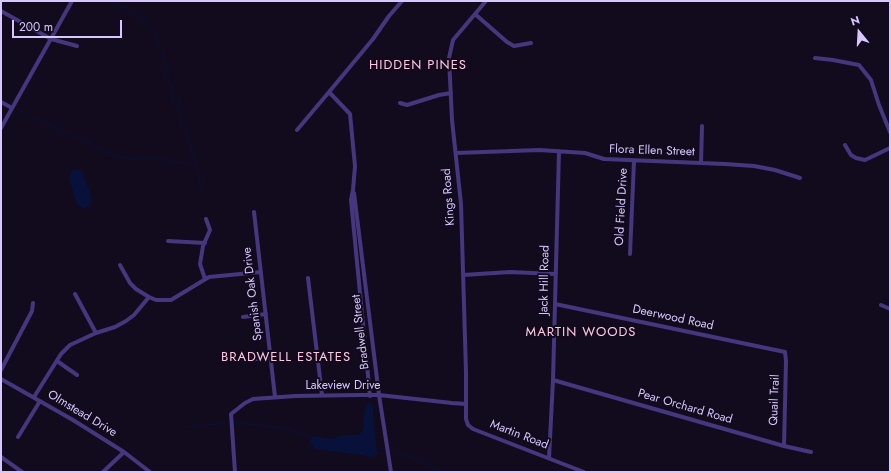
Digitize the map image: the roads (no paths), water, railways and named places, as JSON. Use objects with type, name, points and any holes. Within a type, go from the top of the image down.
[{"type":"street","points":[[1,128],[72,1]]},
{"type":"street","points":[[297,130],[373,40],[389,16],[402,1]]},
{"type":"street","name":"Kings Road","points":[[466,404],[461,204],[449,58],[453,40],[486,1]]},
{"type":"street","points":[[1,11],[51,39],[77,46]]},
{"type":"street","points":[[475,14],[507,42],[514,46],[531,43]]},
{"type":"street","points":[[815,58],[859,65],[871,80],[890,132]]},
{"type":"street","name":"Bradwell Street","points":[[329,92],[350,114],[355,157],[351,200],[370,396]]},
{"type":"street","points":[[400,103],[407,105],[439,95],[451,93]]},
{"type":"street","points":[[1,102],[12,108]]},
{"type":"street","points":[[701,163],[702,126]]},
{"type":"street","points":[[845,145],[851,154],[856,158],[865,160],[890,148]]},
{"type":"street","name":"Flora Ellen Street","points":[[456,153],[539,150],[559,151],[585,153],[604,159],[754,166],[775,170],[800,178]]},
{"type":"street","name":"Jack Hill Road","points":[[549,458],[553,380],[559,151]]},
{"type":"street","name":"Old Field Drive","points":[[630,254],[634,161]]},
{"type":"street","name":"Bradwell Street","points":[[353,190],[379,395],[391,472]]},
{"type":"street","name":"Spanish Oak Drive","points":[[254,212],[276,397]]},
{"type":"street","points":[[205,279],[200,264],[200,257],[210,230],[206,219]]},
{"type":"street","points":[[168,241],[205,243]]},
{"type":"street","points":[[120,265],[130,283],[136,289],[156,300],[171,300],[208,277],[261,272]]},
{"type":"street","points":[[463,275],[510,272],[555,274]]},
{"type":"street","points":[[308,278],[322,395]]},
{"type":"street","points":[[75,294],[96,333]]},
{"type":"street","points":[[34,397],[61,354],[70,345],[126,321],[134,315],[149,297]]},
{"type":"street","points":[[1,370],[32,311],[32,303]]},
{"type":"street","name":"Deerwood Road","points":[[555,304],[778,350],[785,352],[785,354]]},
{"type":"street","points":[[881,305],[890,309]]},
{"type":"street","points":[[243,316],[266,314]]},
{"type":"street","name":"Quail Trail","points":[[784,446],[785,354]]},
{"type":"street","points":[[249,360],[271,357]]},
{"type":"street","points":[[57,361],[77,375]]},
{"type":"street","name":"Olmstead Drive","points":[[1,379],[73,420],[124,452],[150,472]]},
{"type":"street","name":"Pear Orchard Road","points":[[553,380],[784,446],[811,452]]},
{"type":"street","name":"Lakeview Drive","points":[[235,472],[231,414],[245,403],[253,399],[322,395],[379,395],[466,404]]},
{"type":"street","points":[[18,437],[40,401]]},
{"type":"street","name":"Martin Road","points":[[466,404],[466,419],[468,425],[473,428],[584,472]]},
{"type":"street","points":[[103,472],[124,452]]},
{"type":"street","points":[[1,457],[22,472]]},
{"type":"waterway","points":[[111,1],[145,19]]},
{"type":"waterway","points":[[152,26],[197,166],[202,191]]},
{"type":"waterway","points":[[18,110],[24,113]]},
{"type":"waterway","points":[[28,115],[94,145],[114,156],[134,159],[166,159],[197,166]]},
{"type":"waterway","points":[[234,422],[289,429],[312,437]]},
{"type":"waterway","points":[[187,427],[228,423]]},
{"type":"waterway","points":[[377,447],[384,449]]},
{"type":"waterway","points":[[391,451],[413,458],[443,472]]},
{"type":"district","name":"HIDDEN PINES","points":[[418,66]]},
{"type":"district","name":"MARTIN WOODS","points":[[581,333]]},
{"type":"district","name":"BRADWELL ESTATES","points":[[286,358]]}]
